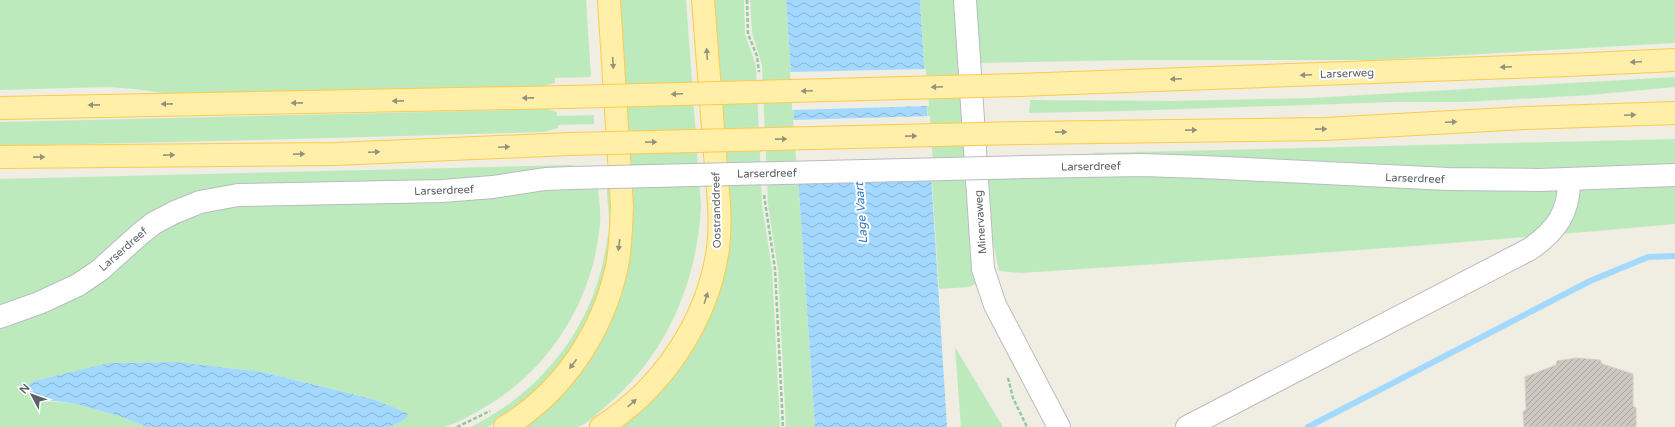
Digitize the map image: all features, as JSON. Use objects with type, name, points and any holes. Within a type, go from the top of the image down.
[{"type":"main road","points":[[505,427],[529,411],[549,393],[567,373],[581,354],[595,330],[608,300],[617,266],[621,234],[622,206],[609,0]]},
{"type":"main road","name":"Oostranddreef","points":[[601,427],[632,403],[655,381],[671,361],[686,341],[704,304],[712,279],[718,246],[719,204],[703,0]]},
{"type":"main road","name":"Larserweg","points":[[0,108],[567,97],[1018,85],[1675,60]]},
{"type":"main road","points":[[0,157],[335,154],[570,144],[1022,133],[1326,128],[1525,118],[1675,113]]},
{"type":"street","name":"Minervaweg","points":[[966,0],[984,269],[995,305],[1059,427]]},
{"type":"street","name":"Larserdreef","points":[[0,317],[50,298],[78,285],[100,270],[154,223],[175,212],[200,202],[238,195],[442,191],[493,187],[545,179],[572,178],[1141,165],[1441,179],[1569,179],[1675,175]]},
{"type":"street","points":[[1187,427],[1530,249],[1557,226],[1562,217],[1567,199],[1569,179]]},
{"type":"path","points":[[747,0],[748,34],[756,56],[759,73]]},
{"type":"path","points":[[764,193],[775,269],[783,427]]},
{"type":"path","points":[[1007,373],[1012,398],[1026,427]]},
{"type":"path","points":[[457,427],[491,410]]},
{"type":"green space","points":[[0,0],[586,0],[591,77],[555,78],[555,83],[543,86],[179,95],[108,87],[0,90]]},
{"type":"green space","points":[[617,0],[686,0],[701,206],[693,263],[685,290],[661,341],[646,364],[627,386],[596,415],[581,426],[519,427],[609,322]]},
{"type":"green space","points":[[713,0],[744,0],[745,34],[756,66],[762,205],[772,269],[780,427],[611,427],[714,290]]},
{"type":"green space","points":[[750,0],[786,0],[815,427],[786,427],[778,269],[768,205],[762,65],[752,33]]},
{"type":"green space","points":[[920,0],[954,0],[977,283],[969,287],[939,289]]},
{"type":"green space","points":[[976,0],[1675,0],[1675,43],[1376,60],[1134,60],[980,63]]},
{"type":"green space","points":[[1675,77],[1675,87],[1591,95],[1465,102],[1393,102],[1029,113],[1030,100],[1172,101],[1312,98]]},
{"type":"green space","points":[[548,109],[557,112],[557,116],[594,115],[594,124],[558,125],[558,128],[544,132],[0,146],[0,122]]},
{"type":"green space","points":[[1675,139],[1675,166],[1492,172],[1093,158],[1094,153]]},
{"type":"green space","points":[[572,165],[572,170],[483,180],[242,187],[105,253],[61,284],[0,307],[0,179]]},
{"type":"green space","points":[[1060,173],[1675,185],[1675,224],[1430,245],[1266,257],[1021,273],[999,271],[992,238],[988,175],[1036,178],[1036,175]]},
{"type":"green space","points":[[562,187],[562,190],[598,189],[600,223],[596,251],[589,278],[578,304],[565,329],[549,352],[530,373],[509,391],[485,407],[455,423],[444,427],[389,427],[408,417],[373,399],[262,372],[178,362],[109,363],[42,401],[72,403],[119,416],[147,427],[0,427],[0,324],[158,230],[220,205]]},
{"type":"green space","points":[[607,189],[612,189],[610,253],[597,303],[573,349],[541,387],[506,416],[488,427],[471,427],[517,398],[538,380],[556,360],[572,338],[585,314],[595,289],[603,262],[609,229]]},
{"type":"green space","points":[[955,347],[1003,427],[961,427]]},
{"type":"water","name":"Lage Vaart","points":[[786,0],[920,0],[947,427],[815,427]]},
{"type":"water","points":[[178,362],[262,372],[373,399],[407,413],[408,417],[389,427],[147,427],[119,416],[72,403],[36,399],[31,397],[27,389],[29,384],[34,381],[109,363]]},
{"type":"pier","points":[[926,69],[929,106],[792,110],[790,72]]},
{"type":"pier","points":[[930,116],[934,181],[798,184],[793,120]]},
{"type":"building","points":[[1576,358],[1600,360],[1602,364],[1633,374],[1633,406],[1636,408],[1636,427],[1524,427],[1523,412],[1526,409],[1525,377],[1556,365],[1557,361]]},
{"type":"waterway","points":[[1308,427],[1590,281],[1648,257],[1675,256]]}]
